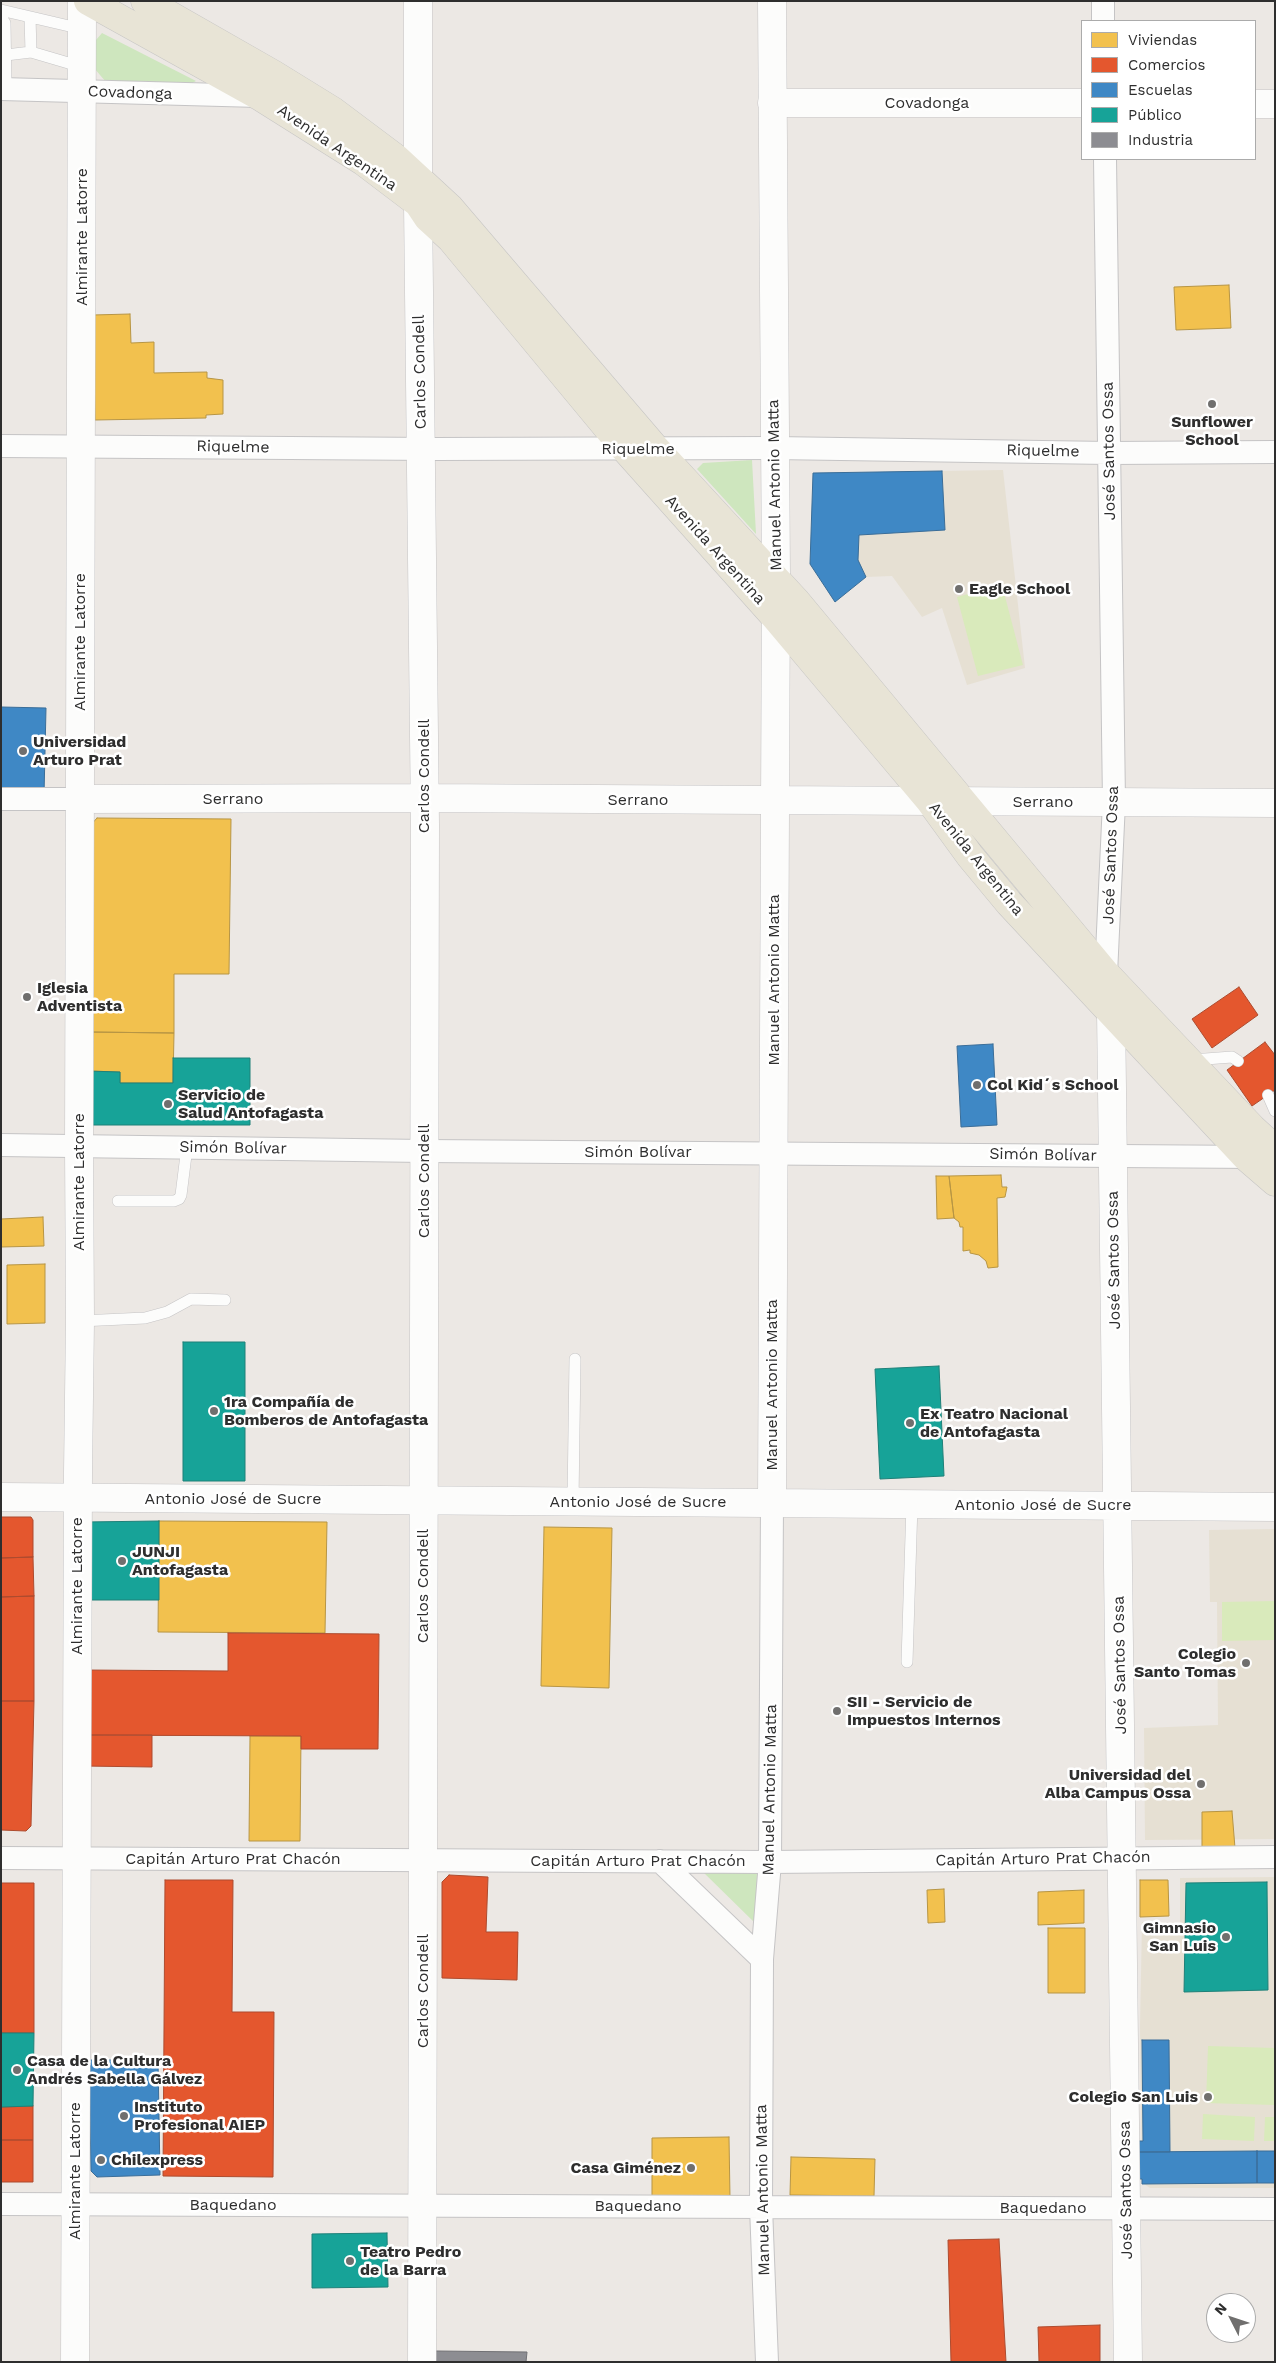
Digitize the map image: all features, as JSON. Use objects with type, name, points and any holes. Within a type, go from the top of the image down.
[{"type":"main road","name":"Avenida Argentina","points":[[88,1],[259,96],[364,162],[450,208],[656,449],[776,578],[1106,974],[1275,1149]]},
{"type":"main road","name":"Avenida Argentina","points":[[145,1],[273,74],[333,111],[418,190],[428,218],[451,239],[625,449],[776,618],[930,801],[970,856],[1009,903],[1111,1010],[1246,1157],[1275,1182]]},
{"type":"street","name":"Almirante Latorre","points":[[75,2362],[80,1321],[82,1]]},
{"type":"street","name":"Carlos Condell","points":[[418,1],[424,798],[422,2362]]},
{"type":"street","name":"Manuel Antonio Matta","points":[[767,2362],[761,2207],[762,1958],[770,1862],[772,1503],[776,578],[772,1]]},
{"type":"street","points":[[1103,1],[1103,20]]},
{"type":"street","name":"Covadonga","points":[[4,89],[82,79],[259,96]]},
{"type":"street","name":"Covadonga","points":[[772,103],[1081,104]]},
{"type":"street","points":[[1256,104],[1275,104]]},
{"type":"street","name":"José Santos Ossa","points":[[1105,160],[1114,802],[1106,974],[1111,1010],[1128,2362]]},
{"type":"street","name":"Riquelme","points":[[1,446],[81,445],[421,449],[774,448],[1275,452]]},
{"type":"street","name":"Serrano","points":[[1,799],[424,798],[1275,803]]},
{"type":"street","name":"Simón Bolívar","points":[[1,1145],[424,1151],[1275,1157]]},
{"type":"street","name":"Antonio José de Sucre","points":[[1,1497],[1275,1507]]},
{"type":"street","name":"Capitán Arturo Prat Chacón","points":[[1,1858],[770,1862],[1275,1857]]},
{"type":"street","points":[[660,1861],[762,1958]]},
{"type":"street","name":"Baquedano","points":[[1,2204],[1275,2209]]},
{"type":"lane","points":[[1,10],[82,28]]},
{"type":"lane","points":[[1,17],[5,23],[4,89]]},
{"type":"lane","points":[[30,17],[31,52]]},
{"type":"lane","points":[[6,55],[31,52],[82,79]]},
{"type":"lane","points":[[1188,1060],[1232,1057],[1238,1062]]},
{"type":"lane","points":[[1268,1095],[1275,1111]]},
{"type":"lane","points":[[118,1201],[174,1201],[179,1199],[187,1147]]},
{"type":"lane","points":[[80,1321],[145,1318],[167,1312],[191,1299],[225,1300]]},
{"type":"lane","points":[[573,1501],[575,1359]]},
{"type":"lane","points":[[907,1662],[912,1504]]},
{"type":"shaded area","name":"Eagle School","points":[[1003,470],[1025,668],[967,685],[942,608],[922,617],[892,576],[866,577],[835,602],[810,564],[813,473]]},
{"type":"shaded area","points":[[1275,1529],[1275,1839],[1145,1840],[1144,1728],[1218,1725],[1217,1602],[1210,1602],[1209,1530]]},
{"type":"shaded area","name":"Colegio San Luis","points":[[1275,1877],[1275,2188],[1150,2188],[1144,2184],[1142,2179],[1140,2027],[1142,1922],[1180,1923],[1180,1878]]},
{"type":"green space","points":[[102,33],[196,81],[185,87],[106,82],[94,68],[96,40]]},
{"type":"green space","points":[[752,460],[756,534],[697,469],[703,463]]},
{"type":"green space","points":[[1002,585],[1023,665],[978,676],[957,597]]},
{"type":"green space","points":[[1275,1601],[1275,1640],[1222,1641],[1222,1602]]},
{"type":"green space","points":[[757,1869],[756,1924],[702,1871]]},
{"type":"green space","points":[[1208,2046],[1275,2048],[1275,2105],[1206,2103]]},
{"type":"green space","points":[[1203,2114],[1255,2117],[1254,2141],[1202,2139]]},
{"type":"green space","points":[[1265,2117],[1275,2117],[1275,2141],[1264,2141]]},
{"type":"building: Viviendas","points":[[1229,285],[1231,328],[1176,330],[1174,287]]},
{"type":"building: Viviendas","points":[[130,314],[131,343],[154,342],[154,373],[207,372],[207,378],[223,380],[223,414],[206,415],[206,418],[95,420],[93,315]]},
{"type":"building: Viviendas","points":[[97,818],[231,819],[229,974],[174,974],[174,1033],[88,1032],[90,826]]},
{"type":"building: Viviendas","points":[[88,1032],[174,1033],[173,1083],[120,1083],[120,1072],[87,1071]]},
{"type":"building: Viviendas","points":[[1001,1175],[1002,1187],[1007,1187],[1005,1197],[997,1198],[998,1267],[988,1268],[986,1261],[979,1255],[970,1253],[970,1250],[963,1251],[963,1227],[960,1227],[959,1222],[954,1218],[949,1176]]},
{"type":"building: Viviendas","points":[[936,1176],[949,1176],[954,1218],[937,1219]]},
{"type":"building: Viviendas","points":[[43,1217],[44,1246],[1,1247],[1,1219]]},
{"type":"building: Viviendas","points":[[45,1264],[45,1323],[7,1324],[7,1265]]},
{"type":"building: Viviendas","points":[[159,1521],[327,1522],[325,1633],[158,1632]]},
{"type":"building: Viviendas","points":[[544,1527],[612,1528],[609,1688],[541,1686]]},
{"type":"building: Viviendas","points":[[250,1736],[301,1736],[300,1841],[249,1841]]},
{"type":"building: Viviendas","points":[[1232,1811],[1235,1848],[1202,1848],[1202,1812]]},
{"type":"building: Viviendas","points":[[1140,1880],[1168,1880],[1169,1916],[1140,1917]]},
{"type":"building: Viviendas","points":[[944,1889],[945,1922],[928,1923],[927,1890]]},
{"type":"building: Viviendas","points":[[1084,1890],[1084,1923],[1038,1925],[1038,1892]]},
{"type":"building: Viviendas","points":[[1048,1928],[1085,1928],[1085,1993],[1048,1993]]},
{"type":"building: Viviendas","name":"Casa Giménez","points":[[729,2137],[730,2198],[652,2199],[652,2138]]},
{"type":"building: Viviendas","points":[[791,2157],[875,2159],[874,2196],[790,2195]]},
{"type":"building: Comercios","points":[[1239,987],[1258,1015],[1212,1048],[1192,1019]]},
{"type":"building: Comercios","points":[[1265,1042],[1275,1055],[1275,1090],[1252,1106],[1227,1070]]},
{"type":"building: Comercios","points":[[1,1517],[31,1517],[33,1520],[33,1557],[1,1558]]},
{"type":"building: Comercios","points":[[33,1557],[34,1596],[1,1597],[1,1558]]},
{"type":"building: Comercios","points":[[34,1596],[34,1701],[1,1701],[1,1597]]},
{"type":"building: Comercios","points":[[228,1633],[379,1634],[378,1749],[301,1749],[301,1736],[83,1735],[84,1670],[228,1671]]},
{"type":"building: Comercios","points":[[1,1701],[34,1701],[31,1826],[26,1831],[1,1830]]},
{"type":"building: Comercios","points":[[83,1735],[152,1735],[152,1767],[84,1766]]},
{"type":"building: Comercios","points":[[449,1875],[488,1877],[486,1932],[518,1932],[517,1980],[442,1978],[442,1882]]},
{"type":"building: Comercios","points":[[165,1880],[233,1880],[232,2012],[274,2012],[273,2177],[163,2176]]},
{"type":"building: Comercios","points":[[1,1883],[34,1883],[34,2033],[1,2033]]},
{"type":"building: Comercios","points":[[33,2106],[33,2140],[1,2140],[1,2107]]},
{"type":"building: Comercios","points":[[1,2140],[33,2140],[33,2182],[1,2182]]},
{"type":"building: Comercios","points":[[999,2239],[1006,2362],[951,2362],[948,2240]]},
{"type":"building: Comercios","points":[[1100,2325],[1100,2362],[1039,2362],[1038,2327]]},
{"type":"building: Escuelas","points":[[942,471],[945,530],[859,535],[858,560],[866,577],[835,602],[810,564],[813,473]]},
{"type":"building: Escuelas","name":"Universidad Arturo Prat","points":[[1,707],[46,708],[44,795],[1,794]]},
{"type":"building: Escuelas","name":"Col Kid´s School","points":[[993,1044],[997,1125],[961,1127],[957,1046]]},
{"type":"building: Escuelas","points":[[1142,2040],[1169,2040],[1170,2152],[1135,2152],[1134,2141],[1143,2141]]},
{"type":"building: Escuelas","name":"Instituto Profesional AIEP","points":[[89,2060],[158,2060],[160,2175],[97,2177],[91,2171]]},
{"type":"building: Escuelas","points":[[1257,2151],[1257,2183],[1142,2184],[1142,2179],[1135,2179],[1135,2152]]},
{"type":"building: Escuelas","points":[[1257,2151],[1275,2151],[1275,2183],[1257,2183]]},
{"type":"building: Público","name":"Servicio de Salud Antofagasta","points":[[173,1058],[250,1058],[250,1125],[87,1125],[87,1071],[120,1072],[120,1083],[173,1083]]},
{"type":"building: Público","name":"1ra Compañía de Bomberos de Antofagasta","points":[[183,1342],[245,1342],[245,1481],[183,1481]]},
{"type":"building: Público","name":"Ex Teatro Nacional de Antofagasta","points":[[939,1366],[944,1476],[880,1479],[875,1369]]},
{"type":"building: Público","name":"JUNJI Antofagasta","points":[[159,1521],[159,1600],[85,1600],[85,1522]]},
{"type":"building: Público","name":"Gimnasio San Luis","points":[[1267,1882],[1268,1990],[1184,1992],[1186,1883]]},
{"type":"building: Público","name":"Casa de la Cultura Andrés Sabella Gálvez","points":[[1,2033],[34,2033],[33,2106],[1,2107]]},
{"type":"building: Público","name":"Teatro Pedro de la Barra","points":[[387,2233],[388,2287],[312,2288],[312,2234]]},
{"type":"building: Industria","points":[[435,2351],[527,2352],[526,2362],[435,2362]]},
{"type":"place","name":"Sunflower School","points":[[1212,404]]},
{"type":"place","name":"Eagle School","points":[[959,589]]},
{"type":"place","name":"Universidad Arturo Prat","points":[[23,751]]},
{"type":"place","name":"Iglesia Adventista","points":[[27,997]]},
{"type":"place","name":"Col Kid´s School","points":[[977,1085]]},
{"type":"place","name":"Servicio de Salud Antofagasta","points":[[168,1104]]},
{"type":"place","name":"1ra Compañía de Bomberos de Antofagasta","points":[[214,1411]]},
{"type":"place","name":"Ex Teatro Nacional de Antofagasta","points":[[910,1423]]},
{"type":"place","name":"JUNJI Antofagasta","points":[[122,1561]]},
{"type":"place","name":"Colegio Santo Tomas","points":[[1246,1663]]},
{"type":"place","name":"SII - Servicio de Impuestos Internos","points":[[837,1711]]},
{"type":"place","name":"Universidad del Alba Campus Ossa","points":[[1201,1784]]},
{"type":"place","name":"Gimnasio San Luis","points":[[1226,1937]]},
{"type":"place","name":"Casa de la Cultura Andrés Sabella Gálvez","points":[[17,2070]]},
{"type":"place","name":"Colegio San Luis","points":[[1208,2097]]},
{"type":"place","name":"Instituto Profesional AIEP","points":[[124,2116]]},
{"type":"place","name":"Chilexpress","points":[[101,2160]]},
{"type":"place","name":"Casa Giménez","points":[[691,2168]]},
{"type":"place","name":"Teatro Pedro de la Barra","points":[[350,2261]]}]
